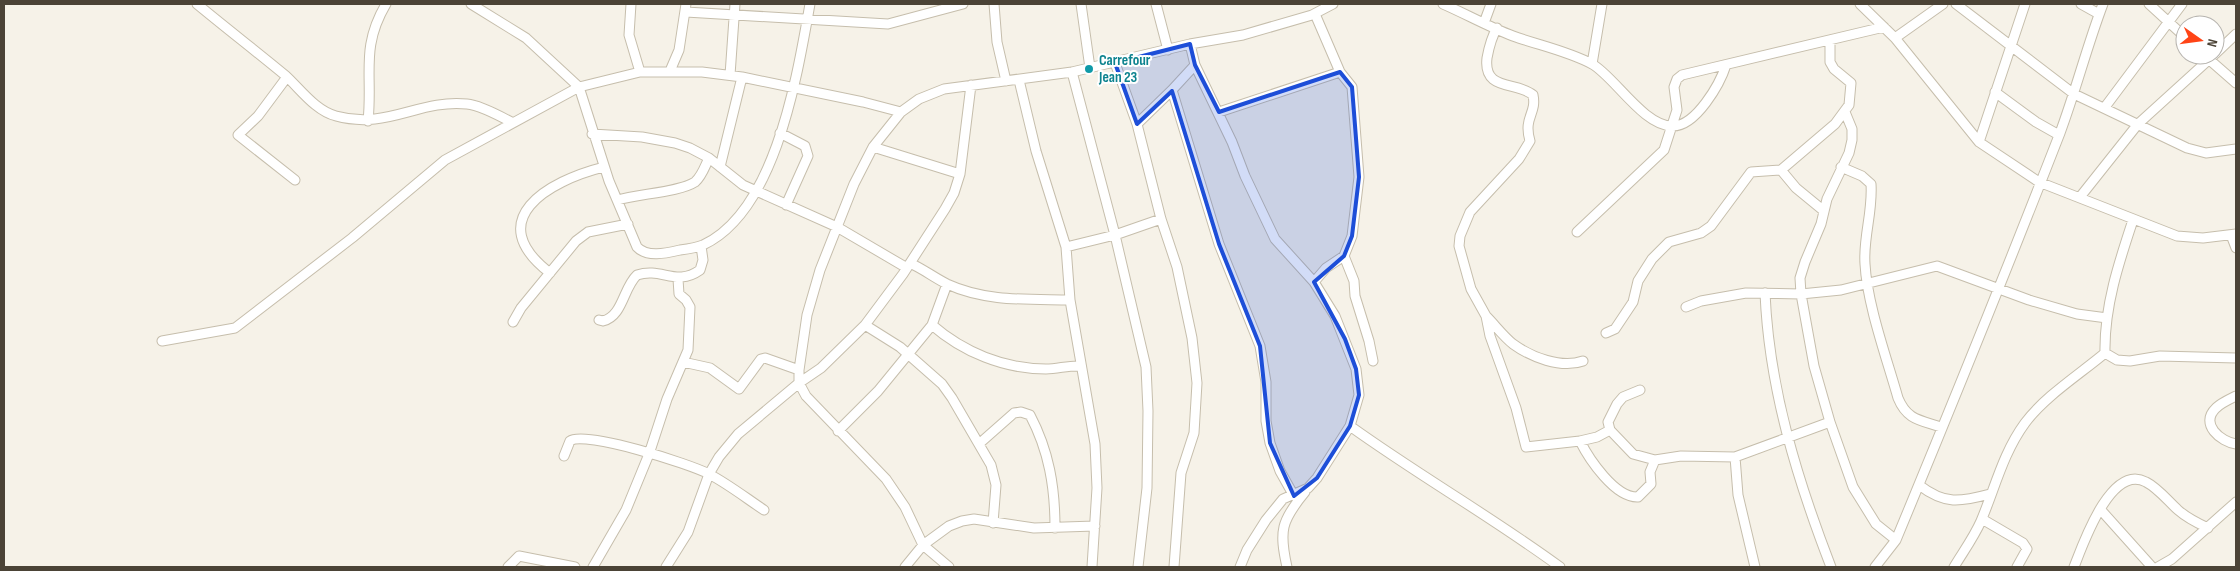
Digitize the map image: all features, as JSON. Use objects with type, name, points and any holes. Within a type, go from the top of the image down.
[{"type":"street","points":[[197,4],[287,77],[324,112],[368,121],[381,120],[431,106],[470,104],[513,123]]},
{"type":"street","points":[[368,121],[368,54],[377,19],[386,4]]},
{"type":"street","points":[[470,4],[484,7],[526,38],[579,87],[592,134],[604,167],[637,247],[646,253],[662,253],[701,246],[736,222],[758,192],[780,133],[793,87],[810,4]]},
{"type":"street","points":[[631,4],[629,35],[640,72]]},
{"type":"street","points":[[730,75],[736,4]]},
{"type":"street","points":[[670,71],[679,50],[686,8],[735,16],[888,24],[963,4]]},
{"type":"street","points":[[994,4],[997,42],[1006,81]]},
{"type":"street","points":[[1081,4],[1090,68]]},
{"type":"street","points":[[1156,4],[1168,50]]},
{"type":"street","points":[[949,567],[923,545],[904,507],[886,479],[806,396],[799,382],[807,315],[820,270],[873,147],[901,112],[918,100],[944,89],[971,84],[1020,80],[1115,63],[1190,44],[1243,35],[1315,14],[1333,4]]},
{"type":"street","points":[[1443,4],[1497,28],[1592,64],[1635,107],[1662,124],[1673,126],[1689,119],[1702,107],[1722,77],[1726,65]]},
{"type":"street","points":[[1484,22],[1491,4]]},
{"type":"street","points":[[1592,64],[1602,4]]},
{"type":"street","points":[[1860,4],[1895,38],[1979,142],[2039,182],[2177,236],[2203,238],[2234,234],[2236,248]]},
{"type":"street","points":[[1895,38],[1942,4]]},
{"type":"street","points":[[1956,4],[2074,94],[2105,107],[2187,148],[2206,153],[2236,149]]},
{"type":"street","points":[[1979,142],[2025,4]]},
{"type":"street","points":[[2081,4],[2099,14]]},
{"type":"street","points":[[1875,567],[1896,540],[1941,427],[2000,289],[2039,182],[2074,94],[2103,4]]},
{"type":"street","points":[[2148,4],[2175,28]]},
{"type":"street","points":[[2105,107],[2182,4]]},
{"type":"street","points":[[1314,282],[1326,268],[1344,256],[1352,236],[1359,177],[1352,87],[1340,72],[1315,14]]},
{"type":"street","points":[[1577,232],[1664,150],[1677,110],[1674,87],[1677,79],[1682,75],[1884,27]]},
{"type":"street","points":[[1497,28],[1490,45],[1487,65],[1489,74],[1504,85],[1530,92],[1534,100],[1527,126],[1529,145],[1502,179],[1470,212],[1460,236],[1460,255],[1471,289],[1486,316],[1513,344],[1532,355],[1568,364],[1584,361]]},
{"type":"street","points":[[2225,44],[2236,34]]},
{"type":"street","points":[[1606,333],[1621,321],[1633,302],[1638,281],[1644,269],[1669,242],[1700,233],[1710,226],[1751,172],[1781,170],[1835,124],[1845,112],[1851,94],[1851,83],[1834,69],[1830,62],[1830,40]]},
{"type":"street","points":[[1190,44],[1195,66],[1219,112],[1245,176],[1275,239],[1314,282],[1335,316],[1356,369],[1359,396],[1350,426],[1308,488],[1288,512],[1281,543],[1287,567]]},
{"type":"street","points":[[1115,63],[1137,124],[1161,219],[1183,294],[1198,382],[1194,433],[1181,473],[1174,567]]},
{"type":"street","points":[[2080,197],[2138,124],[2201,65]]},
{"type":"street","points":[[2219,65],[2236,84]]},
{"type":"street","points":[[1137,124],[1195,66]]},
{"type":"street","points":[[162,341],[235,328],[367,226],[445,160],[579,87],[640,72],[670,71],[730,75],[793,87],[901,112]]},
{"type":"street","points":[[1072,72],[1115,235],[1146,367],[1148,411],[1147,488],[1138,567]]},
{"type":"street","points":[[1219,112],[1340,72]]},
{"type":"street","points":[[287,77],[258,116],[238,135],[295,180]]},
{"type":"street","points":[[720,167],[742,77]]},
{"type":"street","points":[[1020,80],[1036,151],[1066,247],[1070,300],[1095,444],[1097,488],[1092,567]]},
{"type":"street","points":[[666,567],[688,532],[709,474],[738,434],[799,382],[821,368],[865,325],[909,265],[945,209],[954,193],[960,174],[971,84]]},
{"type":"street","points":[[1172,90],[1219,244],[1260,346],[1266,382],[1266,421],[1270,443],[1280,471],[1294,496]]},
{"type":"street","points":[[1995,92],[2036,122],[2059,135]]},
{"type":"street","points":[[1845,112],[1852,129],[1849,153],[1827,198],[1802,270],[1801,294],[1814,366],[1830,422],[1853,487],[1862,505],[1876,524],[1896,540]]},
{"type":"street","points":[[780,133],[805,146],[808,156],[786,205]]},
{"type":"street","points":[[592,134],[642,137],[675,143],[708,158],[736,181],[837,227],[947,284],[1003,299],[1070,300]]},
{"type":"street","points":[[873,147],[960,174]]},
{"type":"street","points":[[618,200],[684,186],[694,182],[701,174],[708,158]]},
{"type":"street","points":[[550,273],[530,253],[519,232],[526,210],[536,198],[553,186],[604,167]]},
{"type":"street","points":[[1841,167],[1862,176],[1870,184],[1872,206],[1864,262],[1867,283],[1902,408],[1909,416],[1941,427]]},
{"type":"street","points":[[1781,170],[1796,188],[1824,211]]},
{"type":"street","points":[[1066,247],[1115,235],[1161,219]]},
{"type":"street","points":[[1954,567],[1982,519],[1990,494],[2011,446],[2025,423],[2041,406],[2105,353],[2107,318],[2119,262],[2133,220]]},
{"type":"street","points":[[513,322],[521,308],[567,250],[584,235],[628,224]]},
{"type":"street","points":[[599,320],[602,321],[613,317],[618,310],[627,287],[638,275],[653,273],[678,279],[700,270],[703,260],[701,246]]},
{"type":"street","points":[[1344,256],[1354,281],[1355,296],[1369,341],[1373,362]]},
{"type":"street","points":[[1686,307],[1725,296],[1765,293],[1801,294],[1841,290],[1937,266],[2077,314],[2107,318]]},
{"type":"street","points":[[593,567],[626,510],[649,454],[667,399],[689,345],[690,307],[679,294],[678,279]]},
{"type":"street","points":[[838,431],[878,391],[932,325],[947,284]]},
{"type":"street","points":[[1765,293],[1766,318],[1779,400],[1788,439],[1812,518],[1831,567]]},
{"type":"street","points":[[1486,316],[1490,336],[1514,402],[1526,447],[1580,441],[1596,437],[1610,430]]},
{"type":"street","points":[[865,325],[908,354],[942,384],[980,443],[991,465],[996,485],[993,523]]},
{"type":"street","points":[[932,325],[962,347],[993,361],[1047,369],[1081,366]]},
{"type":"street","points":[[2105,353],[2117,360],[2130,361],[2160,356],[2236,358]]},
{"type":"street","points":[[683,362],[710,368],[740,389],[761,359],[765,358],[799,370]]},
{"type":"street","points":[[1640,390],[1623,397],[1617,404],[1608,422],[1610,430],[1632,454],[1654,460],[1680,456],[1735,457],[1830,422]]},
{"type":"street","points":[[2236,396],[2215,409],[2210,421],[2212,430],[2219,438],[2227,443],[2236,444]]},
{"type":"street","points":[[980,443],[1014,413],[1021,412],[1030,415],[1039,433],[1049,464],[1055,497],[1055,528]]},
{"type":"street","points":[[1350,426],[1406,467],[1510,532],[1560,567]]},
{"type":"street","points":[[564,456],[570,442],[582,437],[649,454],[709,474],[764,510]]},
{"type":"street","points":[[1580,441],[1589,458],[1602,474],[1614,486],[1635,498],[1648,490],[1651,484],[1650,472],[1654,460]]},
{"type":"street","points":[[1735,457],[1738,495],[1754,567]]},
{"type":"street","points":[[2074,567],[2100,509],[2112,492],[2124,481],[2136,479],[2146,481],[2190,519],[2208,528]]},
{"type":"street","points":[[1919,485],[1927,491],[1955,501],[1966,501],[1990,494]]},
{"type":"street","points":[[1240,567],[1247,550],[1266,520],[1283,499],[1294,496],[1308,488]]},
{"type":"street","points":[[2158,567],[2172,559],[2236,502]]},
{"type":"street","points":[[2100,509],[2152,567]]},
{"type":"street","points":[[905,567],[923,545],[942,530],[962,520],[974,519],[993,523],[1055,528],[1095,526]]},
{"type":"street","points":[[1982,519],[2023,544],[2026,550],[2017,567]]},
{"type":"street","points":[[508,567],[519,556],[575,567]]},
{"type":"highlighted area","points":[[1190,44],[1195,65],[1219,112],[1340,72],[1352,87],[1359,177],[1352,236],[1344,256],[1314,282],[1345,339],[1356,369],[1359,395],[1350,426],[1317,478],[1294,496],[1270,443],[1260,346],[1219,244],[1172,91],[1137,124],[1115,63]]},
{"type":"place","name":"Carrefour Jean 23","points":[[1089,69]]}]
